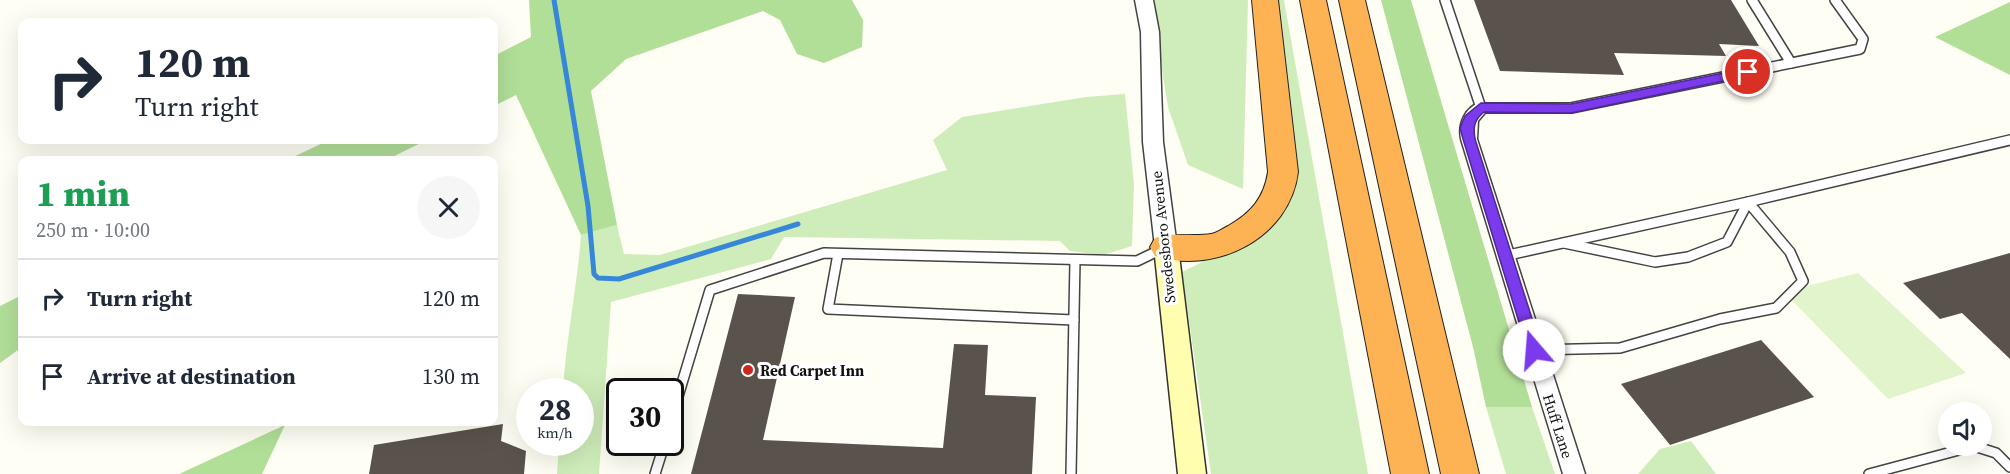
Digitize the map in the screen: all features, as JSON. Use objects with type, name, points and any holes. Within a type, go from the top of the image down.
[{"type":"highway","points":[[1166,247],[1197,248],[1220,245],[1251,229],[1263,219],[1280,192],[1283,172],[1265,0]]},
{"type":"highway","points":[[1313,0],[1361,233],[1373,308],[1410,474]]},
{"type":"highway","points":[[1352,0],[1460,474]]},
{"type":"highway","points":[[1419,298],[1473,474]]},
{"type":"main road","name":"Swedesboro Avenue","points":[[1166,247],[1192,474]]},
{"type":"street","name":"Swedesboro Avenue","points":[[1144,0],[1150,32],[1153,142],[1166,247]]},
{"type":"street","name":"Huff Lane","points":[[1481,108],[1472,116],[1467,128],[1504,255],[1574,474]]},
{"type":"lane","points":[[1445,0],[1481,108],[1571,108],[1860,49],[1863,39],[1835,0]]},
{"type":"lane","points":[[1752,0],[1791,63]]},
{"type":"lane","points":[[1504,255],[1748,202],[2010,140]]},
{"type":"lane","points":[[1564,243],[1655,262],[1688,257],[1727,242],[1748,202]]},
{"type":"lane","points":[[1534,350],[1620,348],[1720,319],[1776,308],[1803,281],[1790,252],[1748,202]]},
{"type":"lane","points":[[684,378],[710,290],[824,254],[1137,261],[1166,247]]},
{"type":"lane","points":[[838,254],[828,309],[1074,320]]},
{"type":"lane","points":[[1071,474],[1075,260]]},
{"type":"lane","points":[[1869,474],[1974,446],[1996,453],[2010,467]]},
{"type":"lane","points":[[655,474],[661,456]]},
{"type":"green space","points":[[529,0],[852,0],[863,20],[862,47],[824,63],[797,54],[780,20],[763,11],[626,59],[591,91],[617,225],[581,235],[516,95],[498,104],[498,54],[531,37]]},
{"type":"green space","points":[[1155,0],[1248,0],[1243,189],[1188,165],[1168,107],[1156,33]]},
{"type":"green space","points":[[1271,0],[1284,0],[1368,474],[1211,474],[1182,272],[1243,242],[1269,224]]},
{"type":"green space","points":[[1381,0],[1411,0],[1532,407],[1486,407],[1473,347]]},
{"type":"green space","points":[[2010,2],[2010,75],[1935,37]]},
{"type":"green space","points":[[1125,94],[1134,184],[1132,246],[1103,255],[1070,251],[1060,241],[784,237],[771,259],[611,302],[599,474],[557,474],[558,456],[594,456],[594,378],[564,378],[581,235],[617,225],[624,254],[660,255],[947,170],[933,140],[962,117],[1086,97]]},
{"type":"green space","points":[[321,144],[419,144],[394,156],[295,156]]},
{"type":"green space","points":[[1858,273],[1966,373],[1888,399],[1784,292]]},
{"type":"green space","points":[[18,297],[18,350],[0,363],[0,306]]},
{"type":"green space","points":[[1486,407],[1532,407],[1555,474],[1506,474]]},
{"type":"green space","points":[[283,426],[285,426],[262,474],[179,474]]},
{"type":"green space","points":[[1691,441],[1716,474],[1638,474],[1660,449]]},
{"type":"building","points":[[1474,0],[1731,0],[1759,46],[1719,44],[1726,56],[1614,53],[1624,75],[1500,71]]},
{"type":"building","points":[[2010,253],[2010,359],[1962,313],[1940,319],[1903,283]]},
{"type":"building","name":"Red Carpet Inn","points":[[738,294],[795,297],[763,440],[943,448],[954,344],[988,345],[985,395],[1036,397],[1032,474],[691,474]]},
{"type":"building","points":[[1761,340],[1814,397],[1670,445],[1621,384]]},
{"type":"building","points":[[503,424],[501,441],[516,447],[516,456],[526,456],[524,474],[369,474],[374,445]]},
{"type":"waterway","points":[[554,0],[588,206],[594,274],[598,278],[619,279],[798,224]]},
{"type":"place","name":"Red Carpet Inn","points":[[748,370]]},
{"type":"route","points":[[1534,350],[1469,139],[1467,128],[1472,116],[1481,108],[1571,108],[1748,72]]}]
